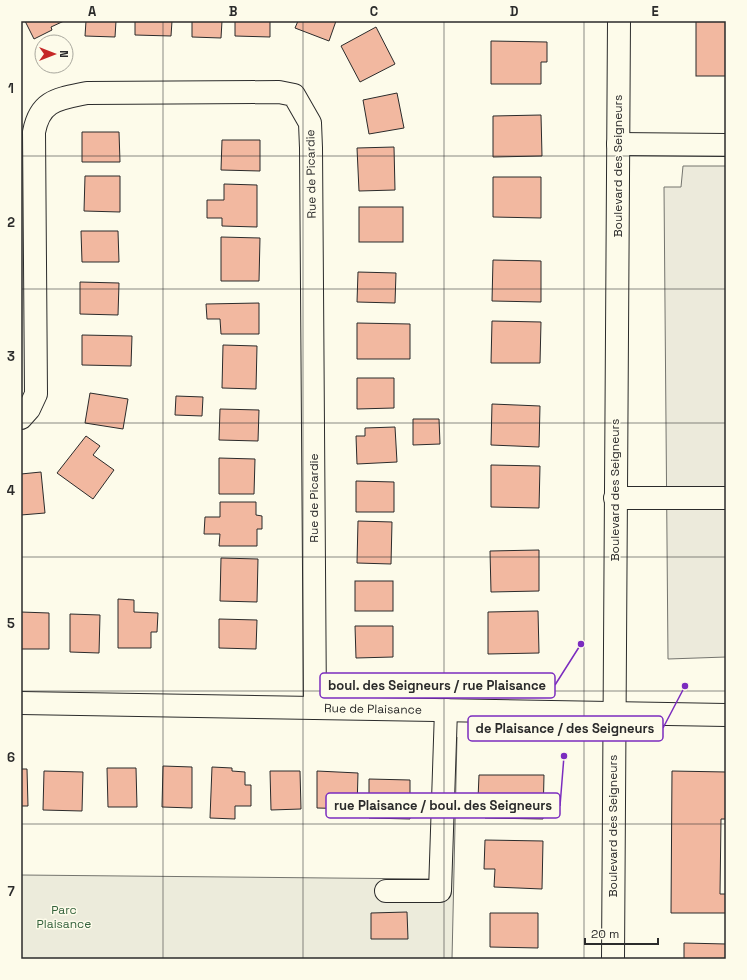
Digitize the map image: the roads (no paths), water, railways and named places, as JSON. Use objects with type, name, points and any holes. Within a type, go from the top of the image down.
[{"type":"street","name":"Boulevard des Seigneurs","points":[[612,959],[619,21]]},
{"type":"street","name":"Rue de Picardie","points":[[21,418],[29,409],[36,394],[34,132],[37,118],[51,102],[62,98],[86,94],[279,92],[294,95],[310,123],[311,148],[315,708]]},
{"type":"street","points":[[618,144],[726,145]]},
{"type":"street","points":[[615,498],[726,498]]},
{"type":"street","name":"Rue de Plaisance","points":[[21,703],[726,715]]},
{"type":"street","points":[[386,891],[440,891],[446,710]]},
{"type":"place","name":"boul. des Seigneurs / rue Plaisance","points":[[581,644]]},
{"type":"place","name":"de Plaisance / des Seigneurs","points":[[685,686]]},
{"type":"place","name":"rue Plaisance / boul. des Seigneurs","points":[[564,756]]},
{"type":"park label","name":"Parc Plaisance","points":[[64,917]]}]
